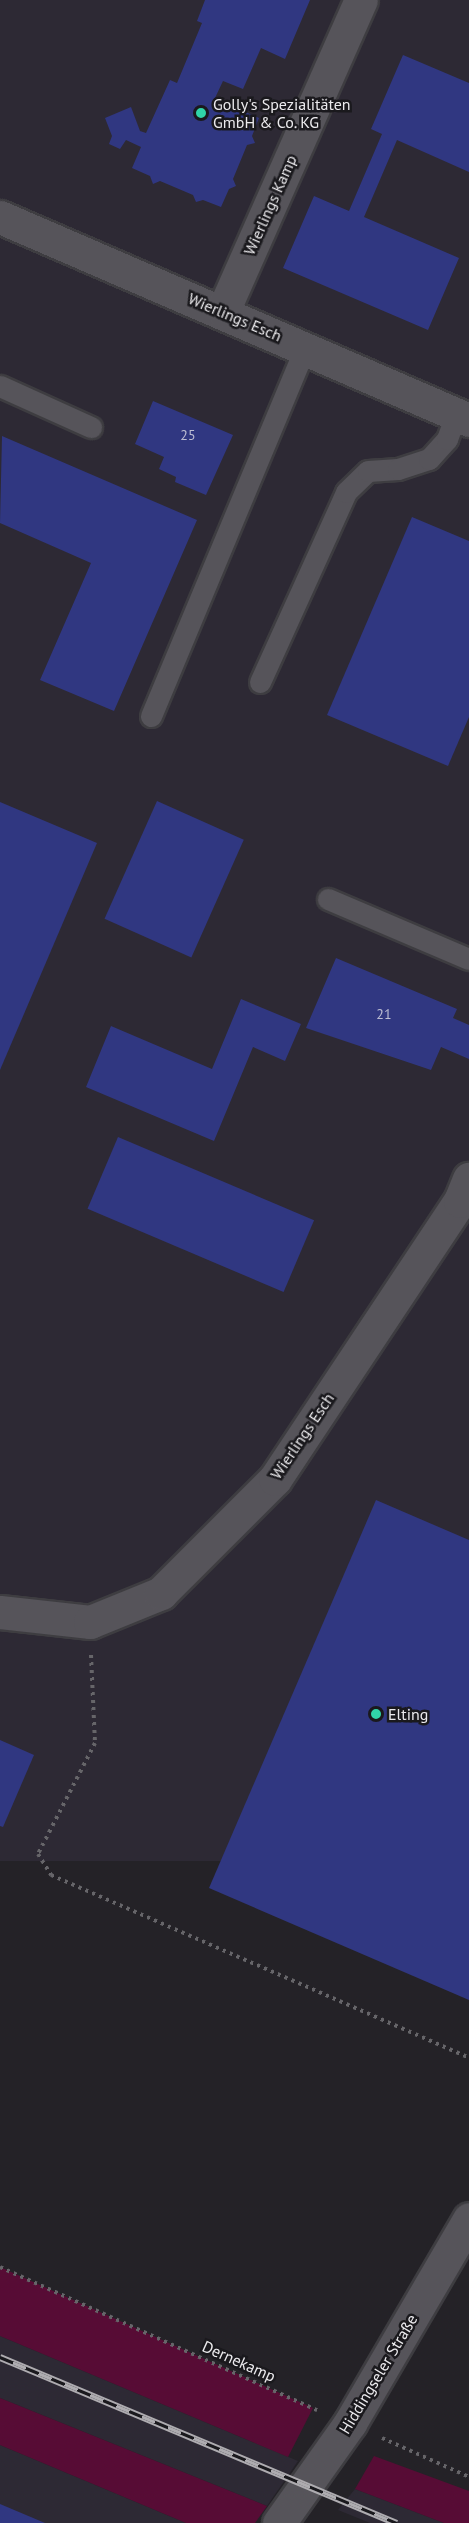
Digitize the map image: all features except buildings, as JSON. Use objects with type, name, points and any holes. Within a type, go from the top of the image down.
[{"type":"street","name":"Wierlings Kamp","points":[[223,311],[361,0]]},
{"type":"street","name":"Wierlings Esch","points":[[0,217],[223,311],[463,417]]},
{"type":"street","name":"Wierlings Esch","points":[[0,1612],[90,1622],[161,1593],[274,1479],[460,1201],[469,1179]]},
{"type":"street","name":"Hiddingseler Straße","points":[[279,2523],[350,2423],[469,2219]]},
{"type":"lane","points":[[151,716],[305,347]]},
{"type":"lane","points":[[0,386],[91,427]]},
{"type":"lane","points":[[260,682],[346,492],[368,471],[398,469],[429,459],[463,417]]},
{"type":"lane","points":[[328,899],[469,959]]},
{"type":"path","points":[[90,1622],[95,1743],[38,1854],[51,1875],[469,2058]]},
{"type":"path","name":"Dernekamp","points":[[0,2267],[469,2477]]},
{"type":"shaded area","points":[[0,0],[469,0],[469,1861],[0,1861]]},
{"type":"shaded area","points":[[0,2267],[313,2408],[288,2457],[0,2336]]},
{"type":"shaded area","points":[[0,2336],[298,2461],[267,2506],[0,2398]]},
{"type":"shaded area","points":[[0,2398],[267,2506],[255,2523],[186,2523],[0,2445]]},
{"type":"shaded area","points":[[0,2445],[186,2523],[0,2523]]},
{"type":"shaded area","points":[[374,2456],[469,2491],[469,2523],[444,2523],[355,2489]]},
{"type":"shaded area","points":[[355,2489],[444,2523],[370,2523],[338,2510]]},
{"type":"railway","points":[[0,2357],[397,2523]]},
{"type":"place","name":"Golly's Spezialitäten GmbH & Co. KG","points":[[201,113]]},
{"type":"place","name":"Elting","points":[[376,1714]]}]
